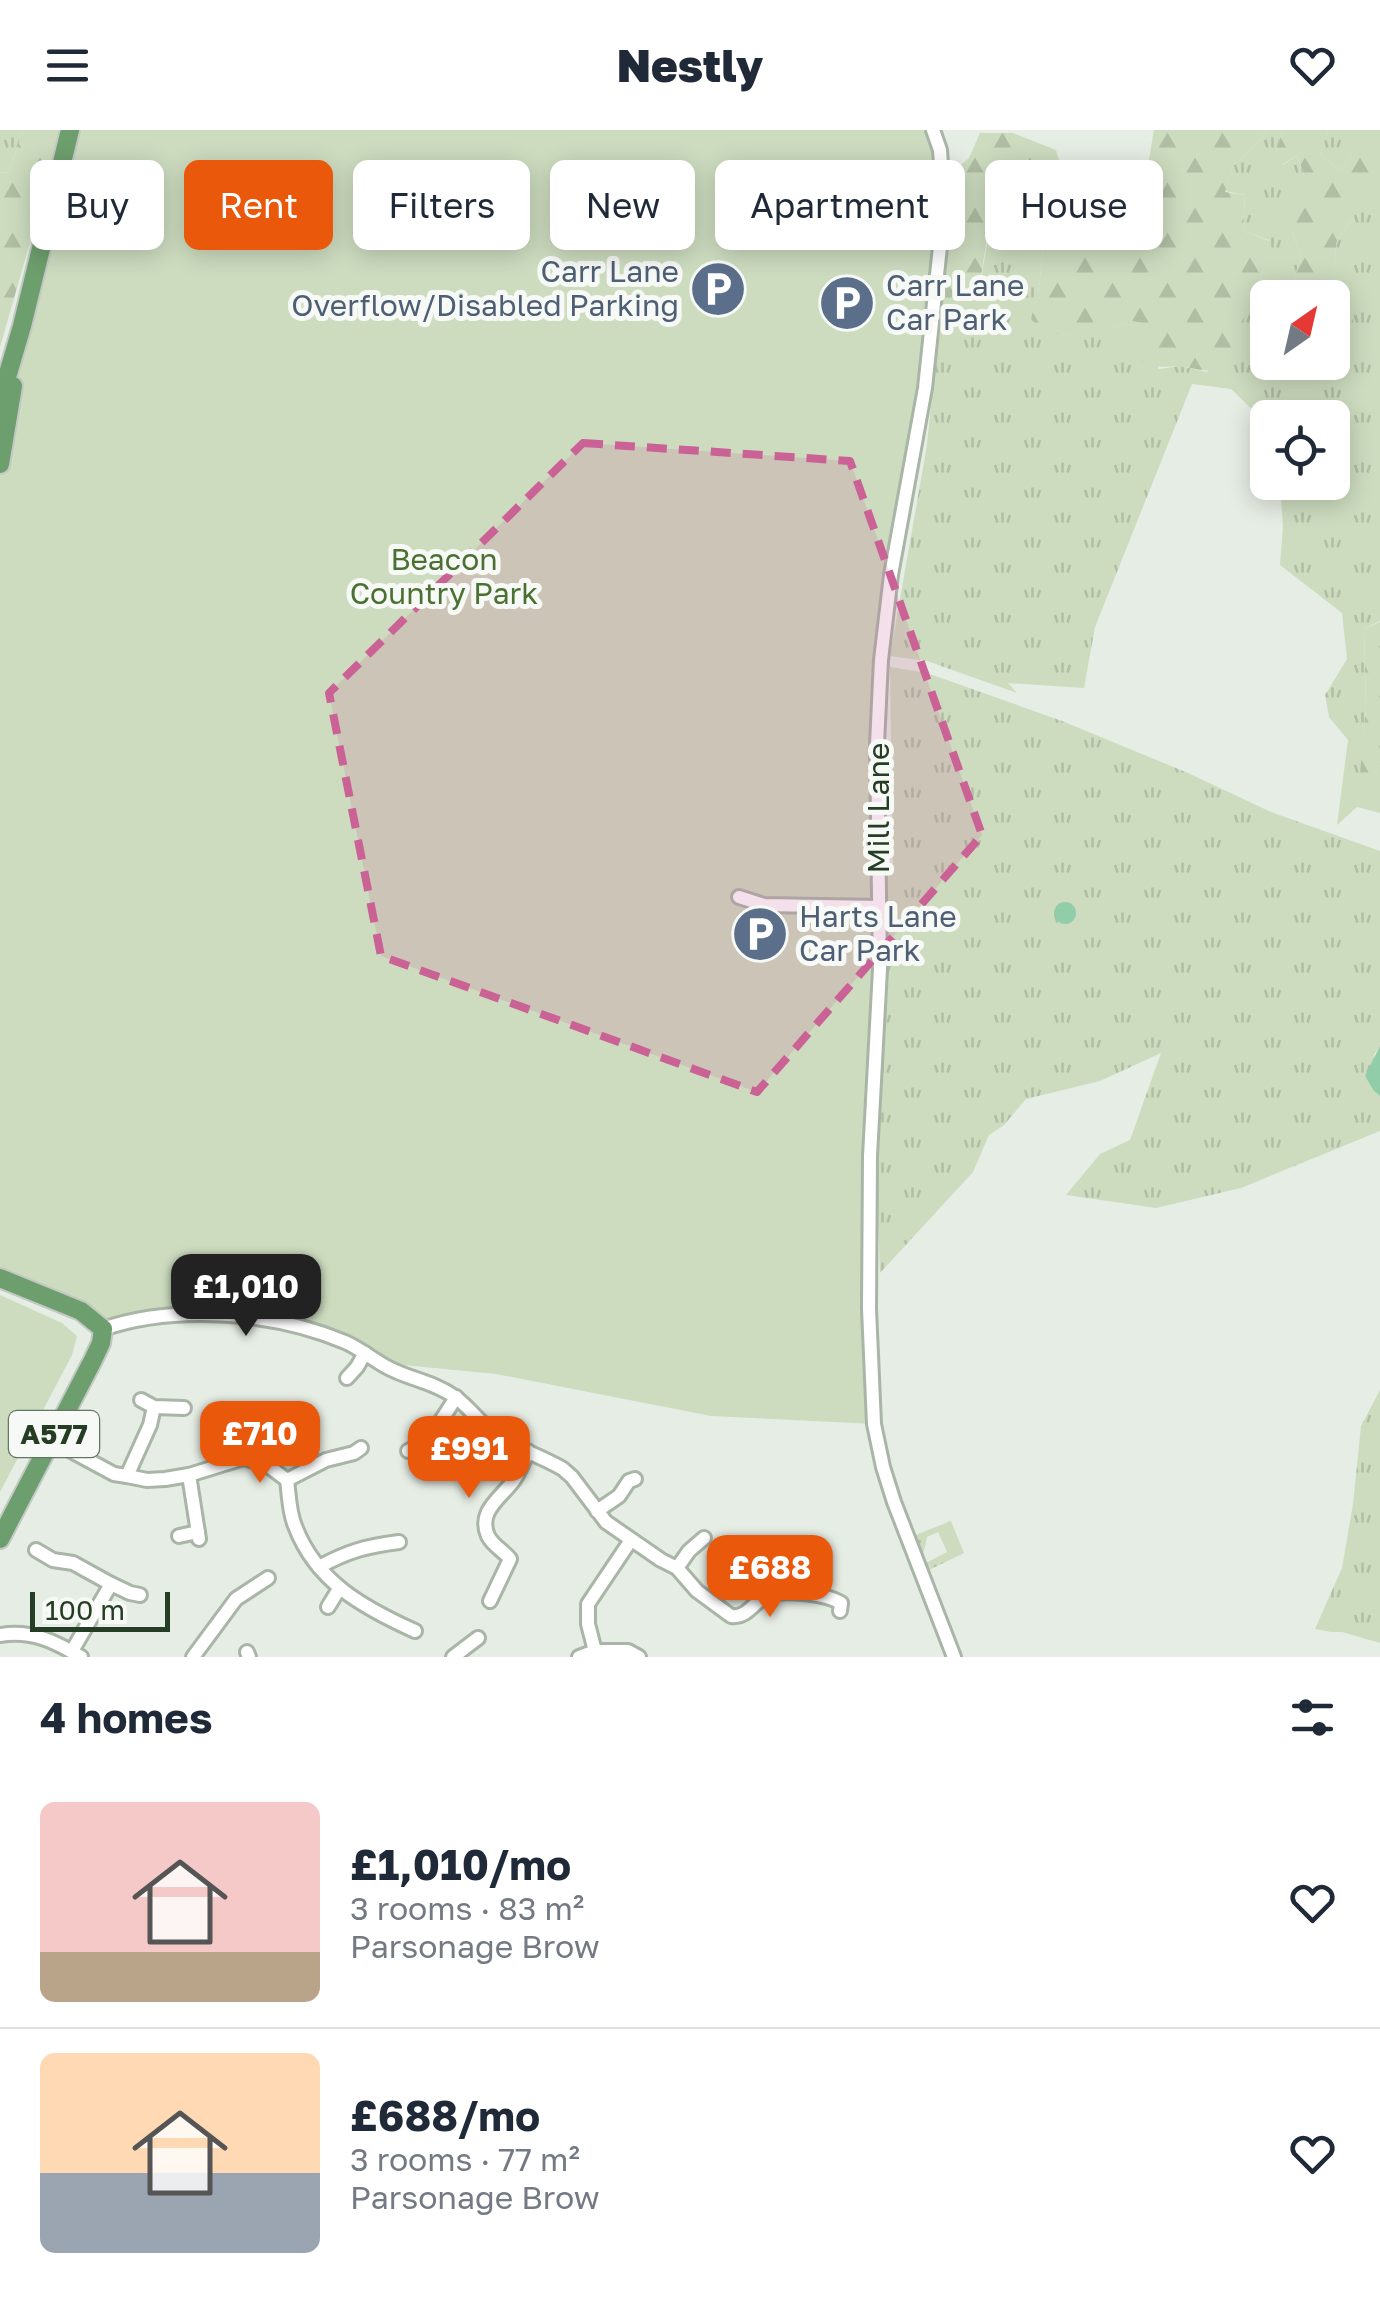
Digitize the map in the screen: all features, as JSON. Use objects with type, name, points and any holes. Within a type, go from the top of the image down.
[{"type":"main road","points":[[0,401],[70,130]]},
{"type":"main road","points":[[0,464],[22,326]]},
{"type":"main road","points":[[0,1278],[81,1310],[103,1328]]},
{"type":"main road","name":"A577","points":[[0,1539],[101,1343],[103,1328]]},
{"type":"street","name":"Mill Lane","points":[[933,130],[940,150],[944,209],[925,388],[881,660],[877,744],[880,985],[870,1156],[870,1310],[874,1424],[883,1468],[954,1657]]},
{"type":"street","points":[[739,897],[764,905],[879,907]]},
{"type":"street","points":[[103,1328],[168,1315],[247,1318],[320,1332],[386,1367],[433,1384],[456,1397],[494,1434],[563,1469],[606,1522],[676,1568],[698,1592],[731,1616],[743,1616],[762,1598],[774,1593],[834,1599],[843,1605]]},
{"type":"street","points":[[345,1379],[365,1353]]},
{"type":"street","points":[[415,1452],[456,1397]]},
{"type":"street","points":[[127,1476],[150,1425],[148,1404],[184,1408]]},
{"type":"street","points":[[50,1440],[114,1474],[147,1480],[190,1475],[244,1458],[267,1466],[287,1480],[294,1526],[319,1567],[339,1589],[366,1608],[415,1632]]},
{"type":"street","points":[[489,1597],[516,1559],[493,1543],[484,1524],[488,1510],[512,1483],[528,1451]]},
{"type":"street","points":[[287,1480],[326,1460],[358,1454]]},
{"type":"street","points":[[179,1536],[199,1536],[190,1475]]},
{"type":"street","points":[[597,1510],[620,1496],[636,1478]]},
{"type":"street","points":[[676,1568],[705,1538]]},
{"type":"street","points":[[595,1650],[588,1624],[588,1604],[631,1540]]},
{"type":"street","points":[[319,1567],[345,1552],[402,1543]]},
{"type":"street","points":[[42,1550],[53,1560],[73,1564],[130,1593],[140,1594]]},
{"type":"street","points":[[0,1635],[34,1634],[77,1654],[110,1584]]},
{"type":"street","points":[[194,1657],[236,1598],[267,1585]]},
{"type":"street","points":[[328,1607],[339,1589]]},
{"type":"street","points":[[453,1657],[478,1639]]},
{"type":"street","points":[[579,1657],[595,1650],[628,1651],[639,1657]]},
{"type":"highlighted area","points":[[583,443],[850,461],[982,835],[757,1092],[381,956],[329,693]]},
{"type":"green space","points":[[0,130],[23,130],[9,172],[0,173]]},
{"type":"green space","points":[[23,130],[60,130],[52,160],[30,160],[30,243],[0,347],[0,173],[9,172]]},
{"type":"green space","name":"Beacon Country Park","points":[[70,130],[931,130],[936,160],[715,160],[715,250],[938,250],[881,660],[880,969],[870,1156],[874,1424],[711,1416],[496,1374],[403,1365],[373,1357],[320,1332],[208,1315],[103,1329],[0,1278],[0,464],[22,326],[41,250],[164,250],[164,160],[63,160]]},
{"type":"green space","points":[[1154,130],[1266,130],[1262,139],[1233,166],[1225,192],[1245,195],[1243,231],[1270,241],[1260,280],[1250,280],[1250,304],[1223,368],[1159,367],[1142,362],[1137,339],[1141,323],[1093,327],[1067,335],[1042,331],[1031,319],[1043,250],[1163,250],[1163,160],[1149,160]]},
{"type":"green space","points":[[1266,130],[1283,130],[1276,150],[1283,165],[1297,155],[1304,176],[1291,229],[1301,256],[1294,280],[1260,280],[1269,240],[1243,231],[1245,195],[1225,191],[1233,166],[1262,139]]},
{"type":"green space","points":[[1283,130],[1328,130],[1320,154],[1340,171],[1353,153],[1371,139],[1379,170],[1337,240],[1334,266],[1349,280],[1294,280],[1301,256],[1291,229],[1287,201],[1304,175],[1297,155],[1282,165],[1276,150]]},
{"type":"green space","points":[[1328,130],[1380,130],[1380,621],[1364,629],[1366,707],[1358,804],[1380,765],[1380,813],[1357,807],[1337,825],[1348,740],[1329,717],[1325,695],[1347,659],[1342,613],[1280,565],[1281,500],[1350,500],[1350,400],[1250,400],[1250,407],[1231,389],[1192,384],[1095,627],[1084,688],[1008,683],[1017,693],[927,661],[890,656],[927,445],[942,290],[979,289],[986,250],[1043,250],[1032,319],[1067,335],[1093,326],[1142,323],[1159,369],[1180,366],[1207,372],[1250,303],[1250,380],[1350,380],[1350,280],[1339,280],[1334,266],[1337,240],[1354,216],[1353,153],[1340,171],[1320,154]]},
{"type":"green space","points":[[980,133],[1013,133],[1056,150],[1059,160],[985,160],[985,250],[979,289],[952,316],[942,290],[944,250],[965,250],[965,161]]},
{"type":"green space","points":[[1350,281],[1356,287],[1350,328]]},
{"type":"green space","points":[[1380,622],[1380,765],[1357,807],[1366,707],[1364,629]]},
{"type":"green space","points":[[890,667],[927,673],[1062,721],[1271,812],[1380,851],[1380,1046],[1374,1055],[1374,1091],[1380,1096],[1380,1131],[1241,1188],[1156,1208],[1066,1195],[1100,1154],[1130,1140],[1161,1053],[1100,1081],[1026,1099],[1004,1125],[989,1135],[973,1172],[880,1273],[876,1156],[887,969],[885,874],[893,875]]},
{"type":"green space","points":[[0,1295],[62,1323],[77,1336],[72,1355],[0,1492]]},
{"type":"green space","points":[[1380,1390],[1380,1643],[1315,1629],[1342,1568],[1361,1426]]},
{"type":"green space","points":[[951,1521],[964,1553],[927,1571],[924,1564],[947,1552],[938,1532],[927,1537],[920,1554],[913,1536]]},
{"type":"shaded area","points":[[1061,902],[1069,902],[1076,913],[1069,924],[1061,924],[1054,917],[1054,909]]},
{"type":"shaded area","points":[[1380,1046],[1380,1096],[1365,1076]]},
{"type":"place","name":"Carr Lane Overflow/Disabled Parking","points":[[718,289]]},
{"type":"place","name":"Carr Lane Car Park","points":[[847,303]]},
{"type":"place","name":"Harts Lane Car Park","points":[[760,934]]}]
